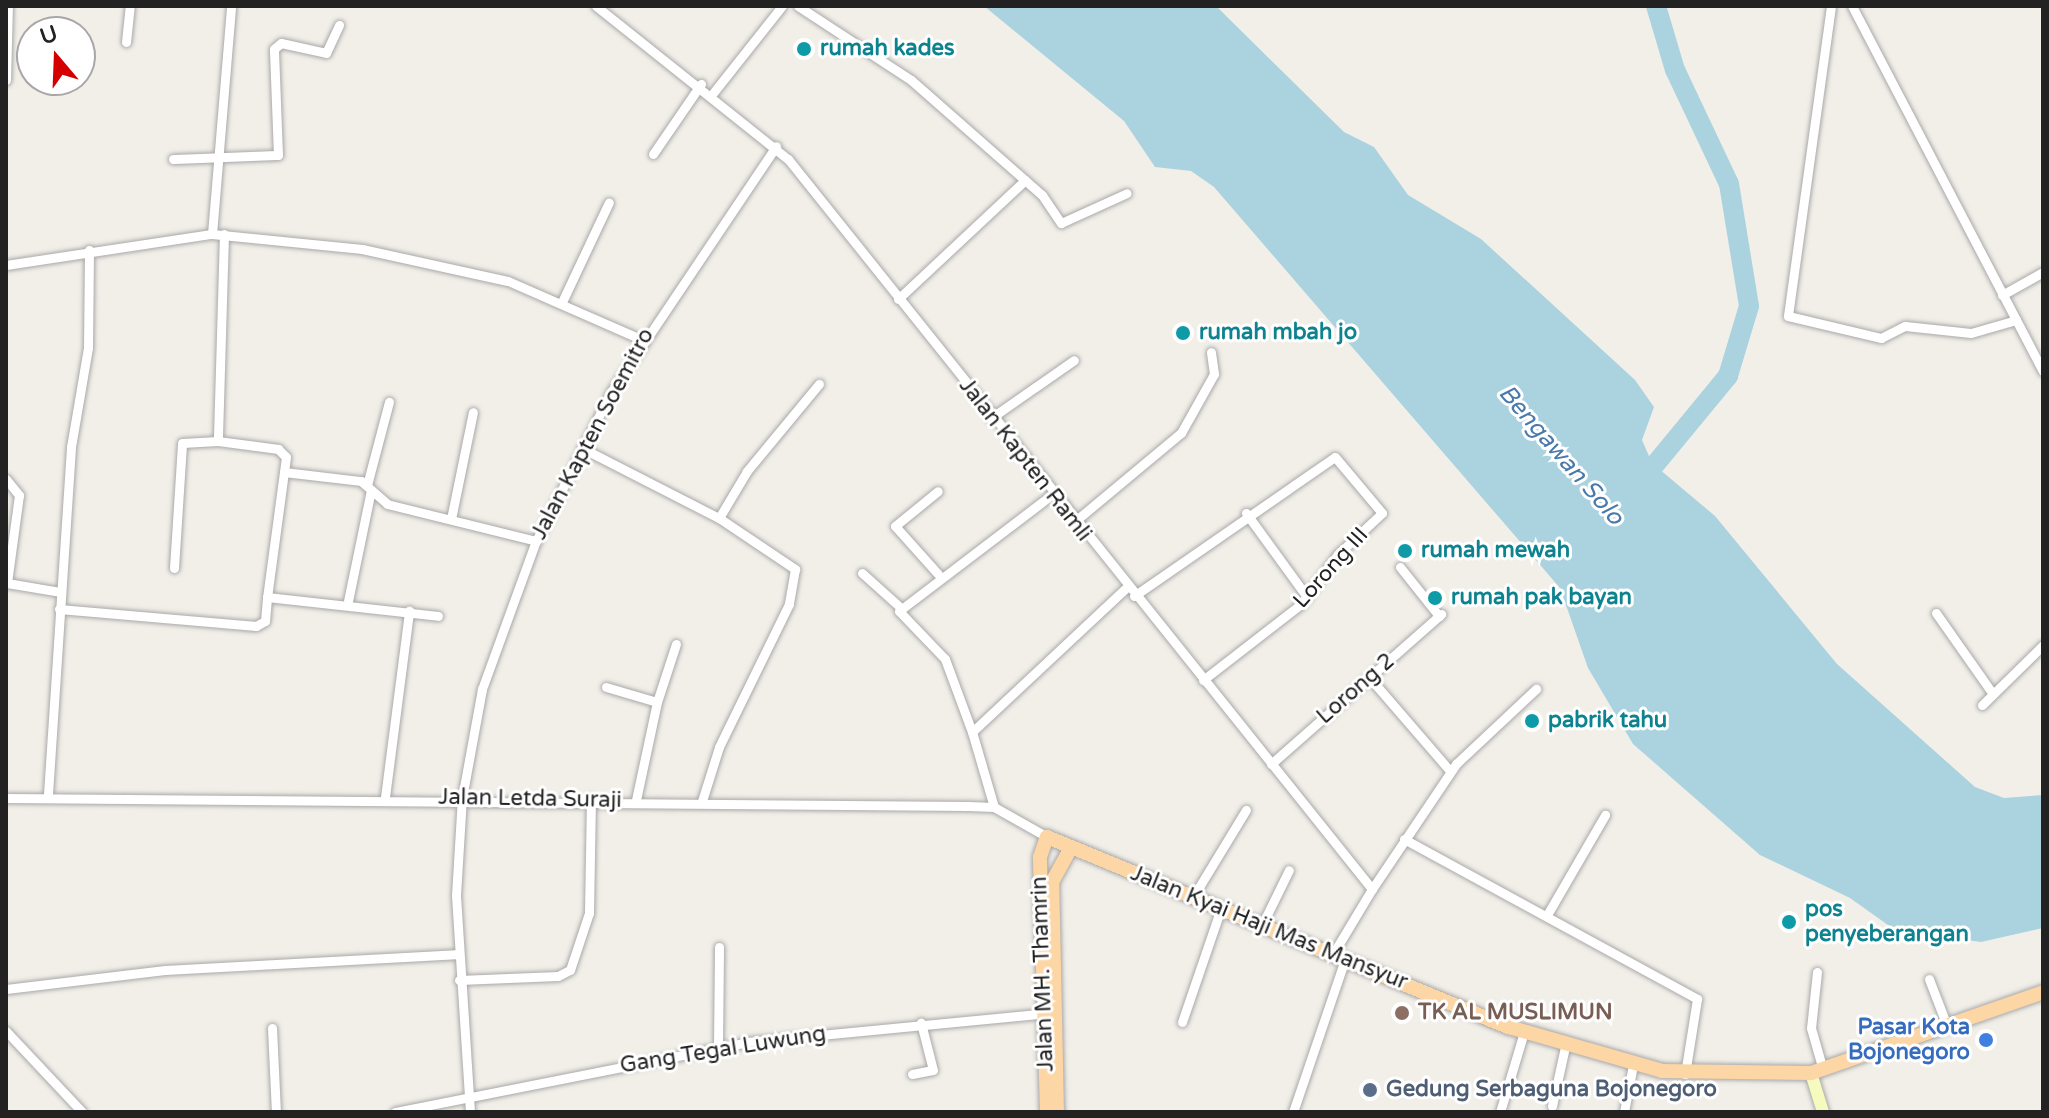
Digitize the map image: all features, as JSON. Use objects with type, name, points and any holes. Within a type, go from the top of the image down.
[{"type":"main road","name":"Jalan Kyai Haji Mas Mansyur","points":[[1045,835],[1524,1032],[1565,1047],[1633,1065],[1685,1074],[1817,1072],[2043,992]]},
{"type":"main road","name":"Jalan MH. Thamrin","points":[[1045,835],[1040,868],[1057,1112]]},
{"type":"main road","name":"Jalan MH. Thamrin","points":[[1047,1112],[1051,894],[1058,866],[1071,848]]},
{"type":"main road","points":[[1040,868],[1058,866]]},
{"type":"main road","points":[[1817,1072],[1823,1112]]},
{"type":"street","points":[[6,80],[8,6]]},
{"type":"street","points":[[126,42],[130,6]]},
{"type":"street","points":[[212,234],[215,155],[231,6]]},
{"type":"street","name":"Jalan Kapten Ramli","points":[[596,6],[713,93],[776,146],[1051,495],[1372,889]]},
{"type":"street","points":[[713,93],[782,6]]},
{"type":"street","points":[[798,6],[888,62],[1025,180],[1061,223],[1127,193]]},
{"type":"street","points":[[1831,6],[1788,316],[1881,338],[1905,326],[1982,333],[2016,320]]},
{"type":"street","points":[[1852,6],[2043,371]]},
{"type":"street","points":[[173,159],[278,155],[274,49],[281,43],[326,53],[339,25]]},
{"type":"street","points":[[653,154],[701,84]]},
{"type":"street","name":"Jalan Kapten Soemitro","points":[[470,1112],[456,954],[462,798],[482,689],[536,541],[641,339],[776,146]]},
{"type":"street","points":[[898,299],[1025,180]]},
{"type":"street","points":[[562,302],[609,202]]},
{"type":"street","points":[[6,265],[89,250],[224,234],[416,259],[562,302],[641,339]]},
{"type":"street","points":[[218,441],[224,234]]},
{"type":"street","points":[[48,794],[59,609],[88,348],[89,250]]},
{"type":"street","points":[[2002,295],[2043,272]]},
{"type":"street","points":[[1074,522],[1181,433],[1214,374],[1211,352]]},
{"type":"street","points":[[991,418],[1074,360]]},
{"type":"street","points":[[719,518],[747,471],[819,384]]},
{"type":"street","points":[[348,601],[389,402]]},
{"type":"street","points":[[451,519],[473,412]]},
{"type":"street","points":[[59,609],[256,626],[265,621],[284,452],[218,441],[182,443],[174,568]]},
{"type":"street","points":[[582,448],[719,518],[787,558],[795,576],[779,630],[719,747],[702,801]]},
{"type":"street","name":"Lorong III","points":[[1203,680],[1307,597],[1338,554],[1382,513],[1335,457],[1246,513]]},
{"type":"street","points":[[284,472],[369,488],[387,504],[536,541]]},
{"type":"street","points":[[6,479],[19,495],[7,583],[61,592]]},
{"type":"street","points":[[938,491],[895,526],[938,574]]},
{"type":"street","points":[[901,608],[938,574],[1051,495]]},
{"type":"street","points":[[1134,596],[1246,513],[1307,597]]},
{"type":"street","name":"Lorong 2","points":[[1271,764],[1440,615],[1400,567]]},
{"type":"street","points":[[862,573],[901,608],[945,659],[972,732],[989,807]]},
{"type":"street","points":[[972,732],[1127,587]]},
{"type":"street","points":[[267,597],[348,601],[438,616]]},
{"type":"street","points":[[385,797],[409,611]]},
{"type":"street","points":[[1936,613],[1993,694]]},
{"type":"street","points":[[636,800],[657,702],[676,644]]},
{"type":"street","points":[[1982,705],[2043,645]]},
{"type":"street","points":[[1369,677],[1450,771]]},
{"type":"street","points":[[606,687],[657,702]]},
{"type":"street","points":[[1293,1112],[1339,957],[1372,889],[1450,771],[1536,689]]},
{"type":"street","name":"Jalan Letda Suraji","points":[[6,798],[48,794],[968,806],[989,807],[1045,835]]},
{"type":"street","points":[[459,980],[558,976],[570,970],[589,913],[591,799]]},
{"type":"street","points":[[1193,897],[1246,810]]},
{"type":"street","points":[[1547,915],[1605,815]]},
{"type":"street","points":[[1404,839],[1697,999],[1685,1074]]},
{"type":"street","points":[[1262,925],[1289,870]]},
{"type":"street","points":[[1182,1022],[1221,908]]},
{"type":"street","points":[[718,1046],[719,947]]},
{"type":"street","points":[[6,989],[270,962],[456,954]]},
{"type":"street","points":[[1817,972],[1811,1028],[1817,1072]]},
{"type":"street","points":[[1929,979],[1947,1026]]},
{"type":"street","name":"Gang Tegal Luwung","points":[[395,1112],[468,1101],[718,1046],[1049,1012]]},
{"type":"street","points":[[912,1074],[933,1070],[921,1023]]},
{"type":"street","points":[[272,1028],[276,1112]]},
{"type":"street","points":[[6,1031],[82,1112]]},
{"type":"street","points":[[1500,1112],[1524,1032]]},
{"type":"street","points":[[1552,1106],[1565,1047]]},
{"type":"street","points":[[1624,1112],[1633,1065]]},
{"type":"water","name":"Bengawan Solo","points":[[984,6],[1216,6],[1344,132],[1374,147],[1408,195],[1481,239],[1635,380],[1654,407],[1642,440],[1652,463],[1715,516],[1837,664],[1975,787],[2004,798],[2043,795],[2043,928],[1981,942],[1895,930],[1850,898],[1760,855],[1633,744],[1588,668],[1560,588],[1214,187],[1191,171],[1155,167],[1124,121]]},
{"type":"waterway","points":[[1639,484],[1728,376],[1749,306],[1729,184],[1675,70],[1656,6]]},
{"type":"place","name":"rumah kades","points":[[804,49]]},
{"type":"place","name":"rumah mbah jo","points":[[1183,333]]},
{"type":"place","name":"rumah mewah","points":[[1405,551]]},
{"type":"place","name":"rumah pak bayan","points":[[1435,598]]},
{"type":"place","name":"pabrik tahu","points":[[1532,721]]},
{"type":"place","name":"pos penyeberangan","points":[[1789,922]]},
{"type":"place","name":"TK AL MUSLIMUN","points":[[1402,1013]]},
{"type":"place","name":"Pasar Kota Bojonegoro","points":[[1986,1040]]},
{"type":"place","name":"Gedung Serbaguna Bojonegoro","points":[[1370,1090]]}]
